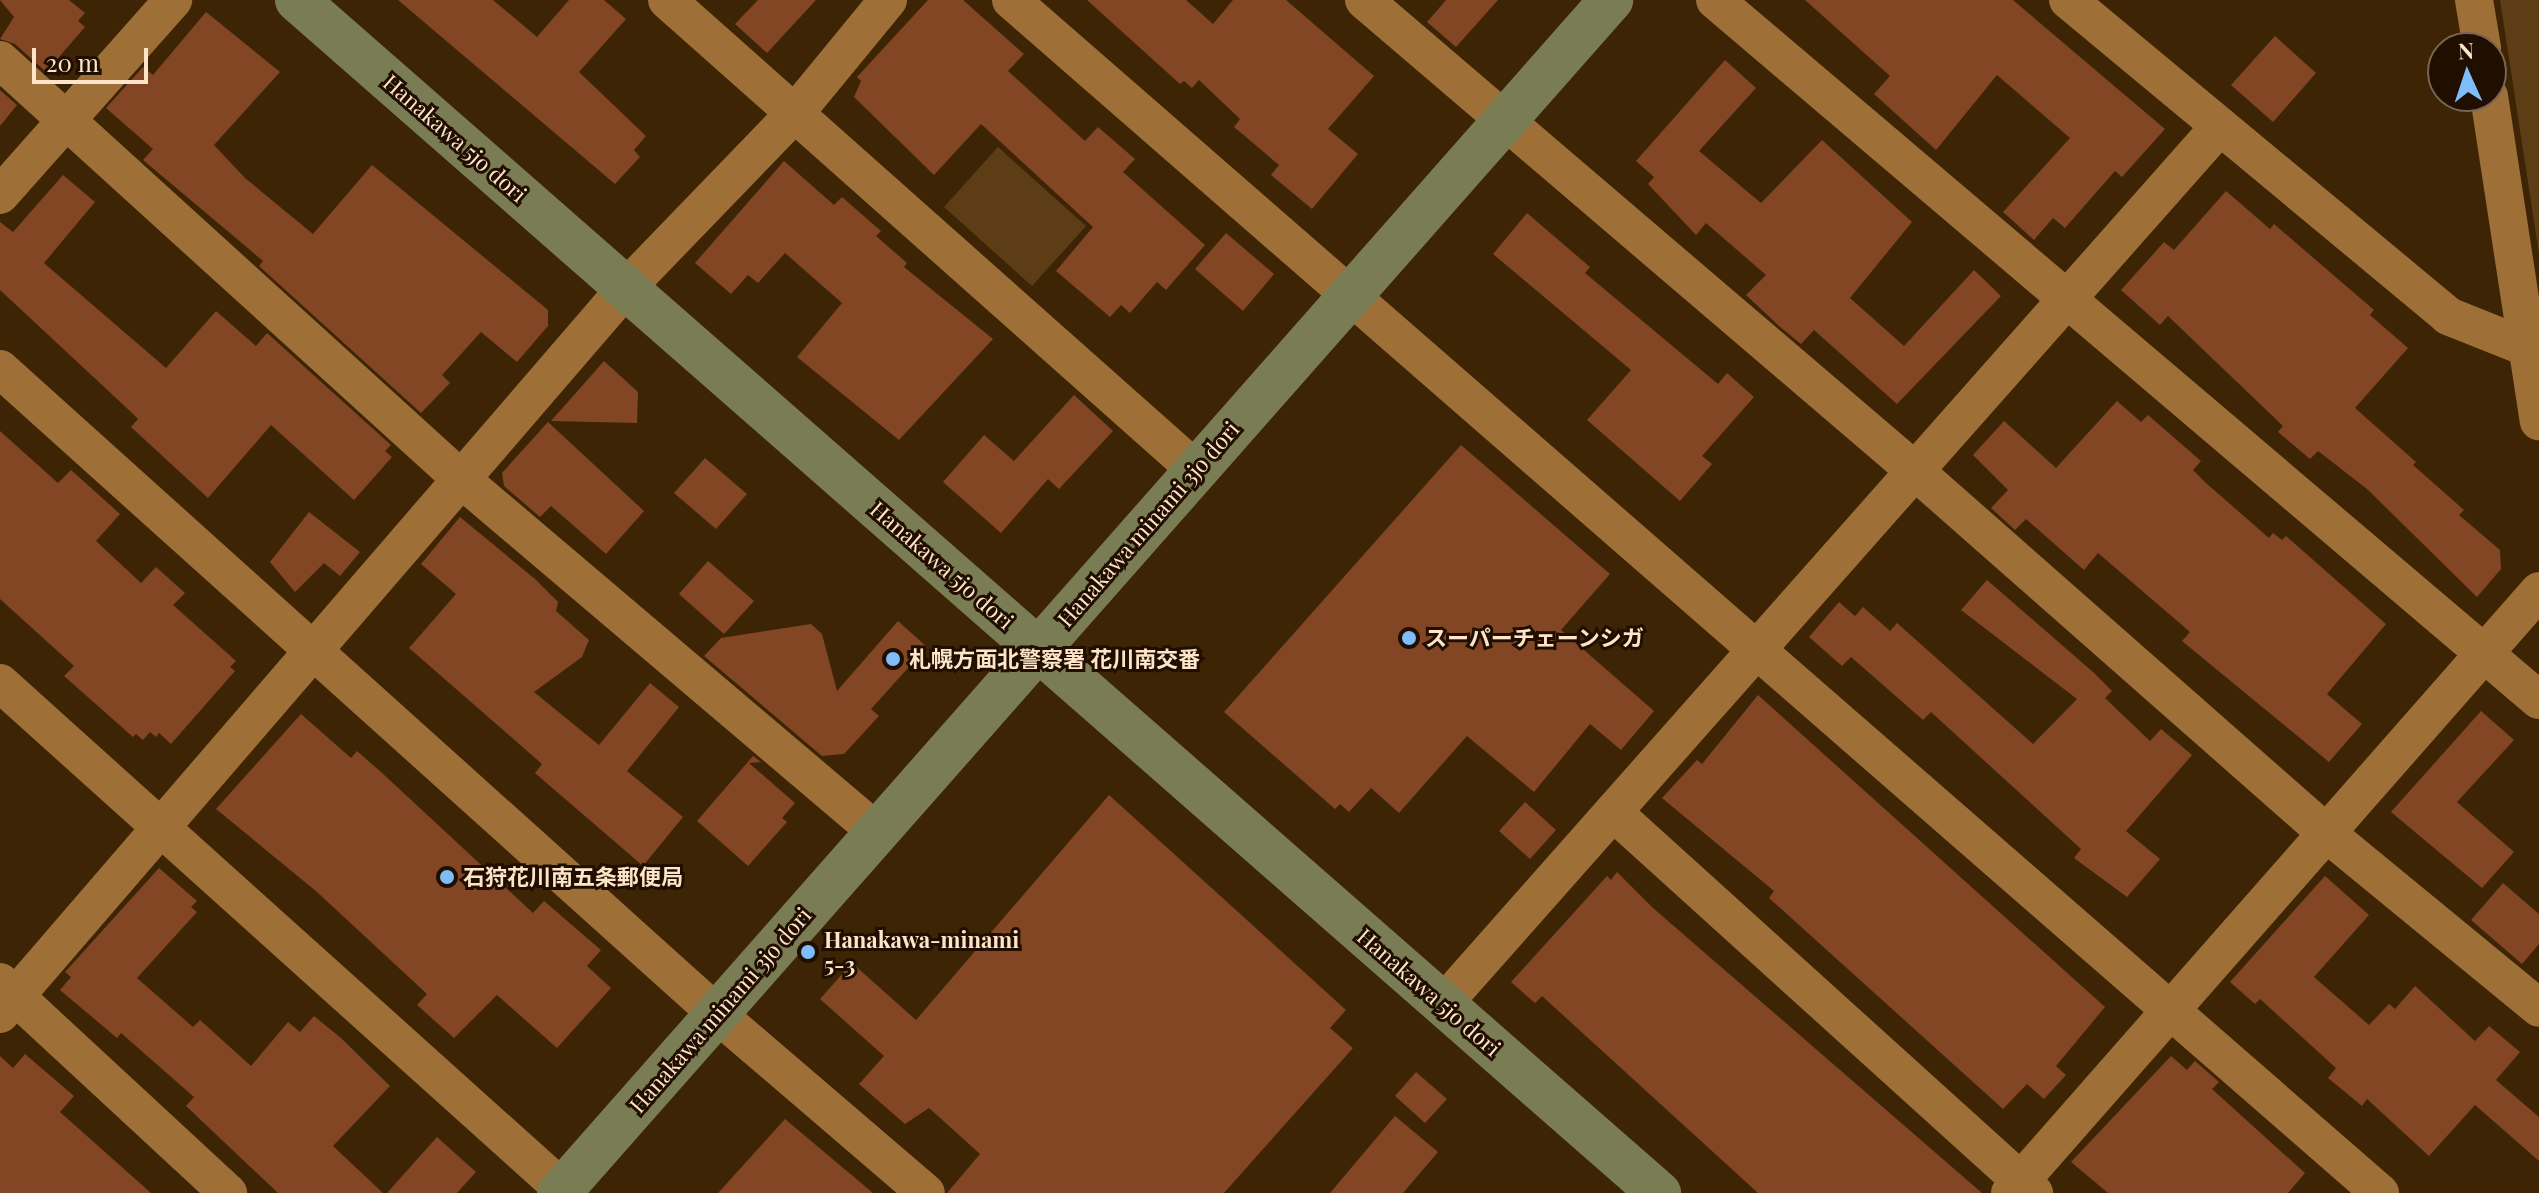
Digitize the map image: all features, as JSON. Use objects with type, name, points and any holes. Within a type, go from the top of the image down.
[{"type":"street","points":[[0,195],[173,0]]},
{"type":"street","name":"Hanakawa 5jo dori","points":[[297,0],[1659,1193]]},
{"type":"street","points":[[667,0],[1196,470]]},
{"type":"street","points":[[228,1193],[5,997],[161,827],[626,288],[796,112],[888,0]]},
{"type":"street","points":[[1011,0],[1755,652],[2380,1193]]},
{"type":"street","points":[[1364,0],[1915,471],[2325,832],[2539,1008]]},
{"type":"street","name":"Hanakawa minami 3jo dori","points":[[563,1192],[1037,649],[1611,0]]},
{"type":"street","points":[[1715,0],[2480,655],[2539,700]]},
{"type":"street","points":[[2068,0],[2448,316],[2528,348]]},
{"type":"street","points":[[2474,0],[2479,32]]},
{"type":"street","points":[[0,60],[69,117],[461,479],[877,832]]},
{"type":"street","points":[[2491,112],[2539,421]]},
{"type":"street","points":[[1443,1004],[2220,126]]},
{"type":"street","points":[[0,369],[717,1014],[926,1193]]},
{"type":"street","points":[[1613,812],[2022,1189],[2171,1009],[2539,591]]},
{"type":"street","points":[[0,683],[563,1192]]},
{"type":"shaded area","points":[[2500,0],[2539,0],[2539,254],[2507,32]]},
{"type":"shaded area","points":[[998,147],[1086,226],[1032,286],[944,207]]},
{"type":"building","points":[[0,0],[69,0],[85,13],[78,21],[85,27],[46,72],[15,44],[0,39],[14,17]]},
{"type":"building","points":[[398,0],[493,0],[537,37],[569,0],[604,0],[626,19],[579,72],[646,136],[634,150],[640,157],[615,184]]},
{"type":"building","points":[[758,0],[816,0],[767,53],[735,24]]},
{"type":"building","points":[[928,0],[963,0],[1024,54],[1008,71],[1085,141],[1098,127],[1135,159],[1123,172],[1205,245],[1166,290],[1157,282],[1130,313],[1121,305],[1110,317],[1056,271],[1093,227],[981,124],[934,175],[854,97],[861,81],[857,77]]},
{"type":"building","points":[[1087,0],[1186,0],[1213,24],[1233,0],[1286,0],[1374,76],[1328,129],[1358,154],[1312,209],[1271,175],[1279,165],[1234,127],[1240,119],[1199,80],[1192,88],[1184,81],[1180,84]]},
{"type":"building","points":[[1446,0],[1498,0],[1456,47],[1427,22]]},
{"type":"building","points":[[1805,0],[2013,0],[2165,129],[2122,177],[2115,171],[2065,228],[2053,218],[2034,240],[2003,212],[2070,138],[1997,75],[1936,150],[1874,94],[1890,76]]},
{"type":"building","points":[[206,12],[280,72],[214,145],[245,178],[313,234],[372,165],[548,310],[548,326],[517,362],[481,332],[442,375],[450,383],[421,413],[259,266],[263,261],[143,160],[153,149],[106,108],[143,67],[153,75]]},
{"type":"building","points":[[2275,36],[2316,73],[2273,122],[2231,85]]},
{"type":"building","points":[[1725,60],[1756,88],[1699,151],[1761,203],[1822,140],[1912,222],[1850,298],[1904,346],[1974,270],[2001,296],[1897,404],[1814,330],[1801,344],[1779,326],[1746,295],[1766,275],[1706,223],[1696,235],[1648,184],[1654,177],[1636,161]]},
{"type":"building","points":[[0,90],[17,105],[0,126]]},
{"type":"building","points":[[784,161],[834,205],[842,197],[881,231],[876,236],[907,263],[904,267],[993,339],[899,440],[797,357],[842,303],[785,253],[758,283],[748,275],[731,294],[695,263]]},
{"type":"building","points":[[63,175],[95,202],[44,263],[166,368],[216,311],[256,346],[267,333],[391,445],[385,451],[392,457],[354,500],[271,425],[208,498],[131,427],[138,419],[131,412],[0,290],[0,222],[13,232]]},
{"type":"building","points":[[2226,191],[2270,229],[2274,224],[2374,310],[2370,315],[2408,348],[2355,408],[2416,462],[2413,465],[2464,510],[2459,515],[2500,550],[2501,569],[2477,597],[2367,489],[2318,451],[2310,459],[2278,432],[2283,426],[2168,316],[2160,325],[2121,290],[2164,242],[2174,250]]},
{"type":"building","points":[[1527,213],[1590,267],[1585,273],[1718,384],[1727,373],[1754,397],[1702,456],[1712,464],[1680,501],[1587,420],[1631,370],[1493,254]]},
{"type":"building","points":[[1226,233],[1274,274],[1243,311],[1195,269]]},
{"type":"building","points":[[604,361],[638,392],[637,423],[551,421]]},
{"type":"building","points":[[1074,395],[1113,431],[1059,489],[1048,479],[1001,533],[943,482],[984,435],[1014,461]]},
{"type":"building","points":[[2117,401],[2141,422],[2148,415],[2201,461],[2193,470],[2206,483],[2269,538],[2273,533],[2282,540],[2286,536],[2386,624],[2327,694],[2362,724],[2329,762],[2182,641],[2190,632],[2098,553],[2084,570],[2026,519],[2015,530],[1991,508],[2008,490],[1973,455],[2004,421],[2056,468]]},
{"type":"building","points":[[548,422],[644,511],[606,554],[551,506],[540,517],[504,486],[502,473]]},
{"type":"building","points":[[0,431],[58,483],[71,470],[120,514],[96,541],[141,583],[156,567],[185,593],[173,605],[236,661],[230,667],[235,671],[171,744],[159,733],[156,737],[150,732],[143,740],[136,734],[133,737],[64,676],[74,666],[0,599]]},
{"type":"building","points":[[1461,445],[1610,574],[1561,630],[1654,711],[1621,750],[1590,724],[1534,792],[1467,736],[1399,813],[1371,788],[1349,812],[1340,804],[1335,809],[1224,712]]},
{"type":"building","points":[[705,458],[747,494],[716,529],[674,493]]},
{"type":"building","points":[[309,512],[360,552],[340,576],[324,563],[295,592],[270,562]]},
{"type":"building","points":[[460,517],[535,579],[558,602],[556,611],[589,640],[582,657],[534,692],[599,745],[650,683],[679,707],[627,771],[683,817],[643,866],[535,773],[542,764],[409,648],[456,594],[421,564]]},
{"type":"building","points":[[708,561],[754,601],[724,634],[679,594]]},
{"type":"building","points":[[1987,580],[2093,672],[2112,691],[2105,698],[2150,741],[2161,729],[2192,755],[2126,831],[2160,859],[2127,897],[2074,858],[2081,849],[1931,712],[1923,720],[1851,657],[1842,666],[1809,637],[1839,602],[1855,616],[1863,607],[1890,631],[1897,623],[2033,744],[2077,699],[1961,610]]},
{"type":"building","points":[[898,621],[927,647],[871,709],[879,716],[844,754],[822,756],[704,656],[721,638],[811,624],[822,634],[837,691]]},
{"type":"building","points":[[1758,695],[2105,1007],[2056,1066],[2066,1075],[2044,1099],[2027,1084],[2003,1109],[1769,898],[1774,891],[1662,798],[1697,760],[1702,764]]},
{"type":"building","points":[[2481,711],[2514,740],[2457,802],[2514,852],[2482,888],[2391,812]]},
{"type":"building","points":[[301,714],[351,758],[357,751],[533,913],[544,901],[601,950],[587,966],[611,988],[557,1048],[497,995],[454,1038],[417,1005],[427,994],[317,892],[216,809]]},
{"type":"building","points":[[753,756],[761,762],[749,763],[795,803],[782,818],[787,822],[748,866],[697,821]]},
{"type":"building","points":[[1109,795],[1346,1010],[1330,1028],[1353,1048],[1224,1193],[947,1193],[980,1154],[929,1108],[905,1124],[859,1084],[884,1056],[820,999],[852,963],[916,1020]]},
{"type":"building","points":[[1525,802],[1556,830],[1530,859],[1499,831]]},
{"type":"building","points":[[159,868],[197,901],[191,907],[197,912],[137,978],[193,1027],[200,1020],[251,1066],[288,1022],[300,1032],[314,1016],[341,1038],[390,1086],[333,1146],[383,1193],[278,1193],[186,1106],[194,1097],[121,1033],[117,1038],[60,990],[71,977],[65,972]]},
{"type":"building","points":[[1617,872],[1653,908],[1982,1193],[1758,1193],[1542,996],[1535,1003],[1511,982],[1607,876],[1611,880]]},
{"type":"building","points":[[2325,876],[2369,915],[2314,977],[2369,1025],[2389,1004],[2395,1009],[2415,986],[2475,1041],[2489,1026],[2520,1052],[2496,1080],[2539,1117],[2539,1161],[2475,1105],[2429,1156],[2367,1099],[2362,1106],[2328,1078],[2336,1068],[2260,999],[2255,1004],[2230,982]]},
{"type":"building","points":[[2503,883],[2539,914],[2539,944],[2522,964],[2471,920]]},
{"type":"building","points":[[25,1054],[74,1096],[60,1112],[151,1193],[0,1193],[0,1056],[13,1068]]},
{"type":"building","points":[[2171,1056],[2187,1070],[2195,1061],[2219,1082],[2212,1089],[2305,1173],[2288,1193],[2108,1193],[2071,1162]]},
{"type":"building","points":[[1416,1072],[1447,1099],[1425,1123],[1395,1096]]},
{"type":"building","points":[[1395,1116],[1438,1152],[1403,1193],[1330,1193]]},
{"type":"building","points":[[785,1119],[873,1193],[718,1193]]},
{"type":"building","points":[[437,1137],[476,1172],[457,1193],[387,1193]]},
{"type":"place","name":"スーパーチェーンシガ","points":[[1409,638]]},
{"type":"place","name":"札幌方面北警察署 花川南交番","points":[[893,659]]},
{"type":"place","name":"石狩花川南五条郵便局","points":[[447,877]]},
{"type":"place","name":"Hanakawa-minami 5-3","points":[[808,952]]}]
